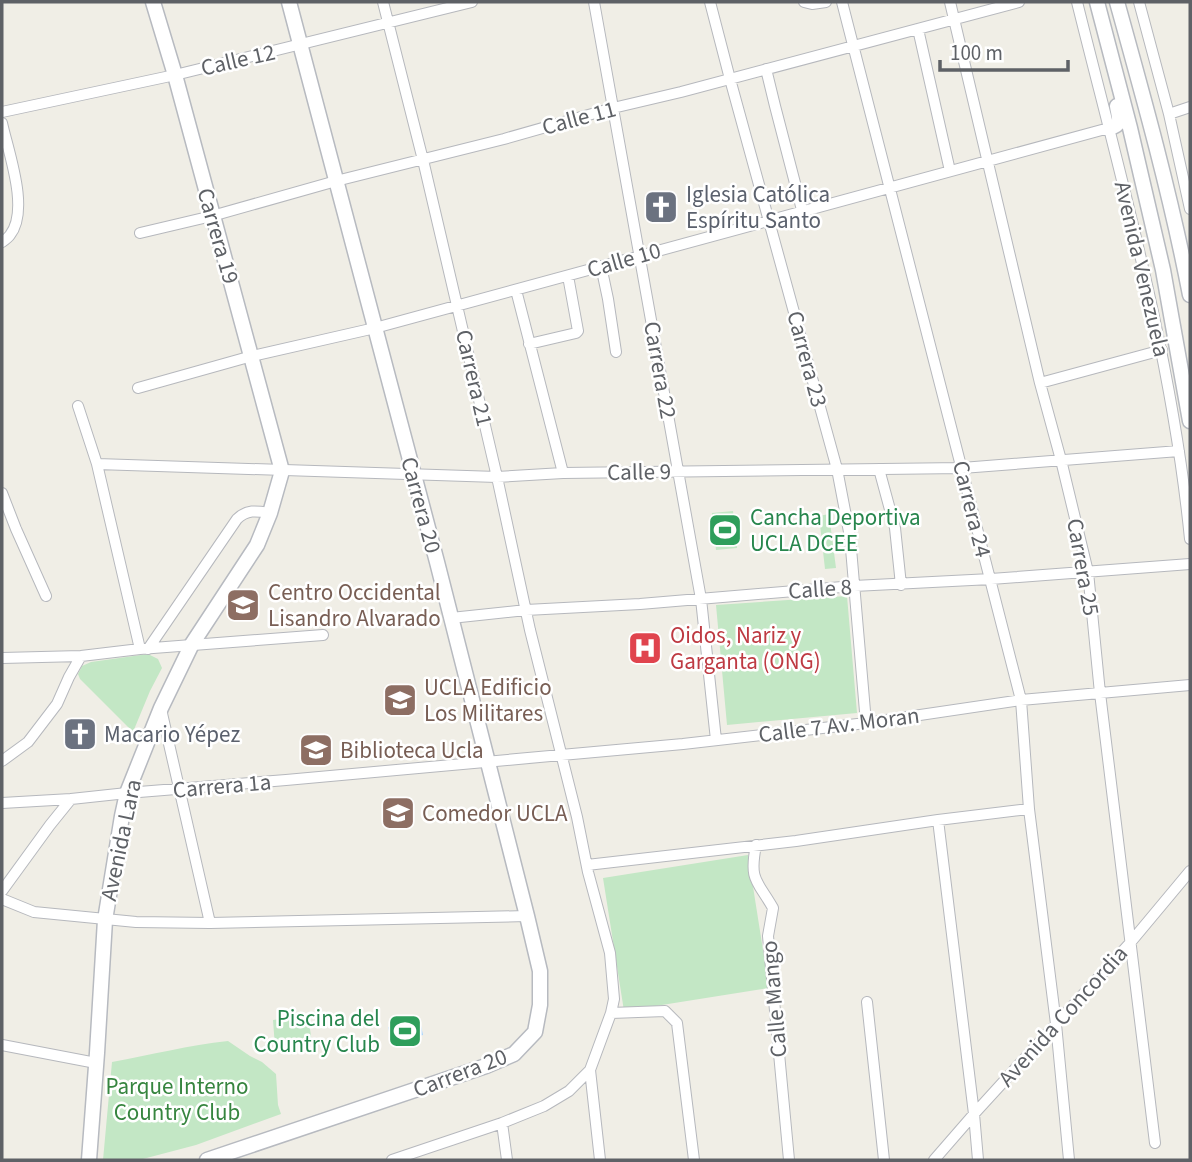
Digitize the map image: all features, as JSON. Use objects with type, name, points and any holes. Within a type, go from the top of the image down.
[{"type":"street","name":"Carrera 19","points":[[153,2],[282,471]]},
{"type":"street","name":"Carrera 20","points":[[206,1160],[486,1066],[514,1054],[535,1032],[540,1005],[540,971],[527,916],[289,2]]},
{"type":"street","name":"Carrera 21","points":[[383,2],[423,159],[526,610],[610,953],[614,999],[590,1070]]},
{"type":"street","name":"Calle 12","points":[[2,112],[175,75],[472,2]]},
{"type":"street","name":"Carrera 22","points":[[594,2],[701,599],[716,740]]},
{"type":"street","name":"Carrera 23","points":[[710,2],[837,469],[850,537],[866,723]]},
{"type":"street","points":[[804,2],[826,2]]},
{"type":"street","name":"Carrera 24","points":[[842,2],[1021,700],[1029,809],[1056,1024],[1069,1160]]},
{"type":"street","name":"Carrera 25","points":[[950,2],[1040,383],[1062,460],[1088,572],[1100,693],[1155,1143]]},
{"type":"street","name":"Calle 11","points":[[140,233],[1019,2]]},
{"type":"street","name":"Avenida Venezuela","points":[[1077,2],[1152,300],[1180,451],[1190,539]]},
{"type":"street","name":"Avenida Venezuela","points":[[1097,2],[1163,270],[1190,421]]},
{"type":"street","name":"Avenida Venezuela","points":[[1116,2],[1159,158],[1190,295]]},
{"type":"street","points":[[1139,2],[1169,114],[1190,209]]},
{"type":"street","points":[[918,29],[950,171]]},
{"type":"street","points":[[766,69],[802,211]]},
{"type":"street","points":[[1109,128],[1117,126],[1119,118],[1115,87],[1117,77]]},
{"type":"street","points":[[1169,114],[1190,107]]},
{"type":"street","points":[[2,124],[15,178],[18,209],[11,234],[2,242]]},
{"type":"street","name":"Calle 10","points":[[138,388],[252,356],[374,328],[516,290],[1109,128]]},
{"type":"street","points":[[601,266],[616,352]]},
{"type":"street","points":[[529,344],[568,336],[578,331],[568,276]]},
{"type":"street","points":[[516,290],[563,473]]},
{"type":"street","points":[[1040,383],[1161,350]]},
{"type":"street","points":[[78,406],[97,464],[144,649]]},
{"type":"street","name":"Calle 9","points":[[97,464],[497,477],[563,473],[962,468],[1180,451]]},
{"type":"street","points":[[879,469],[895,528],[901,585]]},
{"type":"street","name":"Avenida Lara","points":[[89,1160],[105,919],[127,793],[161,708],[192,645],[257,545],[282,471]]},
{"type":"street","points":[[2,493],[46,596]]},
{"type":"street","points":[[144,649],[243,512],[270,513]]},
{"type":"street","name":"Calle 8","points":[[451,618],[854,586],[1190,564]]},
{"type":"street","points":[[2,658],[81,656],[323,635]]},
{"type":"street","points":[[2,761],[29,742],[57,704],[81,656]]},
{"type":"street","name":"Calle 7 Av. Moran","points":[[488,763],[866,723],[1021,700],[1190,685]]},
{"type":"street","points":[[161,708],[210,923]]},
{"type":"street","name":"Carrera 1a","points":[[2,803],[488,763]]},
{"type":"street","points":[[2,891],[71,799]]},
{"type":"street","points":[[587,865],[796,841],[1029,809]]},
{"type":"street","points":[[938,820],[978,1160]]},
{"type":"street","name":"Calle Mango","points":[[756,845],[752,864],[754,875],[757,886],[773,908],[768,936],[789,1160]]},
{"type":"street","name":"Avenida Concordia","points":[[934,1160],[1130,943],[1190,871]]},
{"type":"street","points":[[2,899],[34,912],[136,922],[210,923],[527,916]]},
{"type":"street","points":[[867,1002],[884,1160]]},
{"type":"street","points":[[611,1013],[665,1012],[677,1023],[694,1160]]},
{"type":"street","points":[[2,1045],[96,1063]]},
{"type":"street","points":[[392,1160],[411,1157],[552,1101],[569,1091],[590,1070]]},
{"type":"street","points":[[590,1070],[600,1160]]},
{"type":"street","points":[[502,1123],[506,1160]]},
{"type":"green space","name":"Cancha Deportiva UCLA DCEE","points":[[733,511],[737,548],[716,550],[712,513]]},
{"type":"green space","points":[[829,514],[836,568],[825,569],[819,516]]},
{"type":"green space","points":[[847,596],[857,713],[727,725],[716,605]]},
{"type":"green space","points":[[148,654],[158,659],[162,668],[133,732],[78,674],[82,666],[91,662]]},
{"type":"green space","points":[[748,855],[769,988],[624,1011],[603,878]]},
{"type":"green space","points":[[308,1015],[312,1043],[275,1047],[273,1020]]},
{"type":"green space","name":"Parque Interno Country Club","points":[[228,1041],[276,1074],[281,1114],[196,1145],[139,1160],[103,1160],[112,1062]]},
{"type":"water","name":"Piscina del Country Club","points":[[420,1021],[423,1035],[391,1042],[388,1027]]},
{"type":"place","name":"Iglesia Católica Espíritu Santo","points":[[661,207]]},
{"type":"place","name":"Cancha Deportiva UCLA DCEE","points":[[725,530]]},
{"type":"place","name":"Centro Occidental Lisandro Alvarado","points":[[243,605]]},
{"type":"place","name":"Oidos, Nariz y Garganta (ONG)","points":[[645,648]]},
{"type":"place","name":"UCLA Edificio Los Militares","points":[[400,700]]},
{"type":"place","name":"Macario Yépez","points":[[80,734]]},
{"type":"place","name":"Biblioteca Ucla","points":[[316,750]]},
{"type":"place","name":"Comedor UCLA","points":[[398,813]]},
{"type":"place","name":"Piscina del Country Club","points":[[405,1031]]}]
